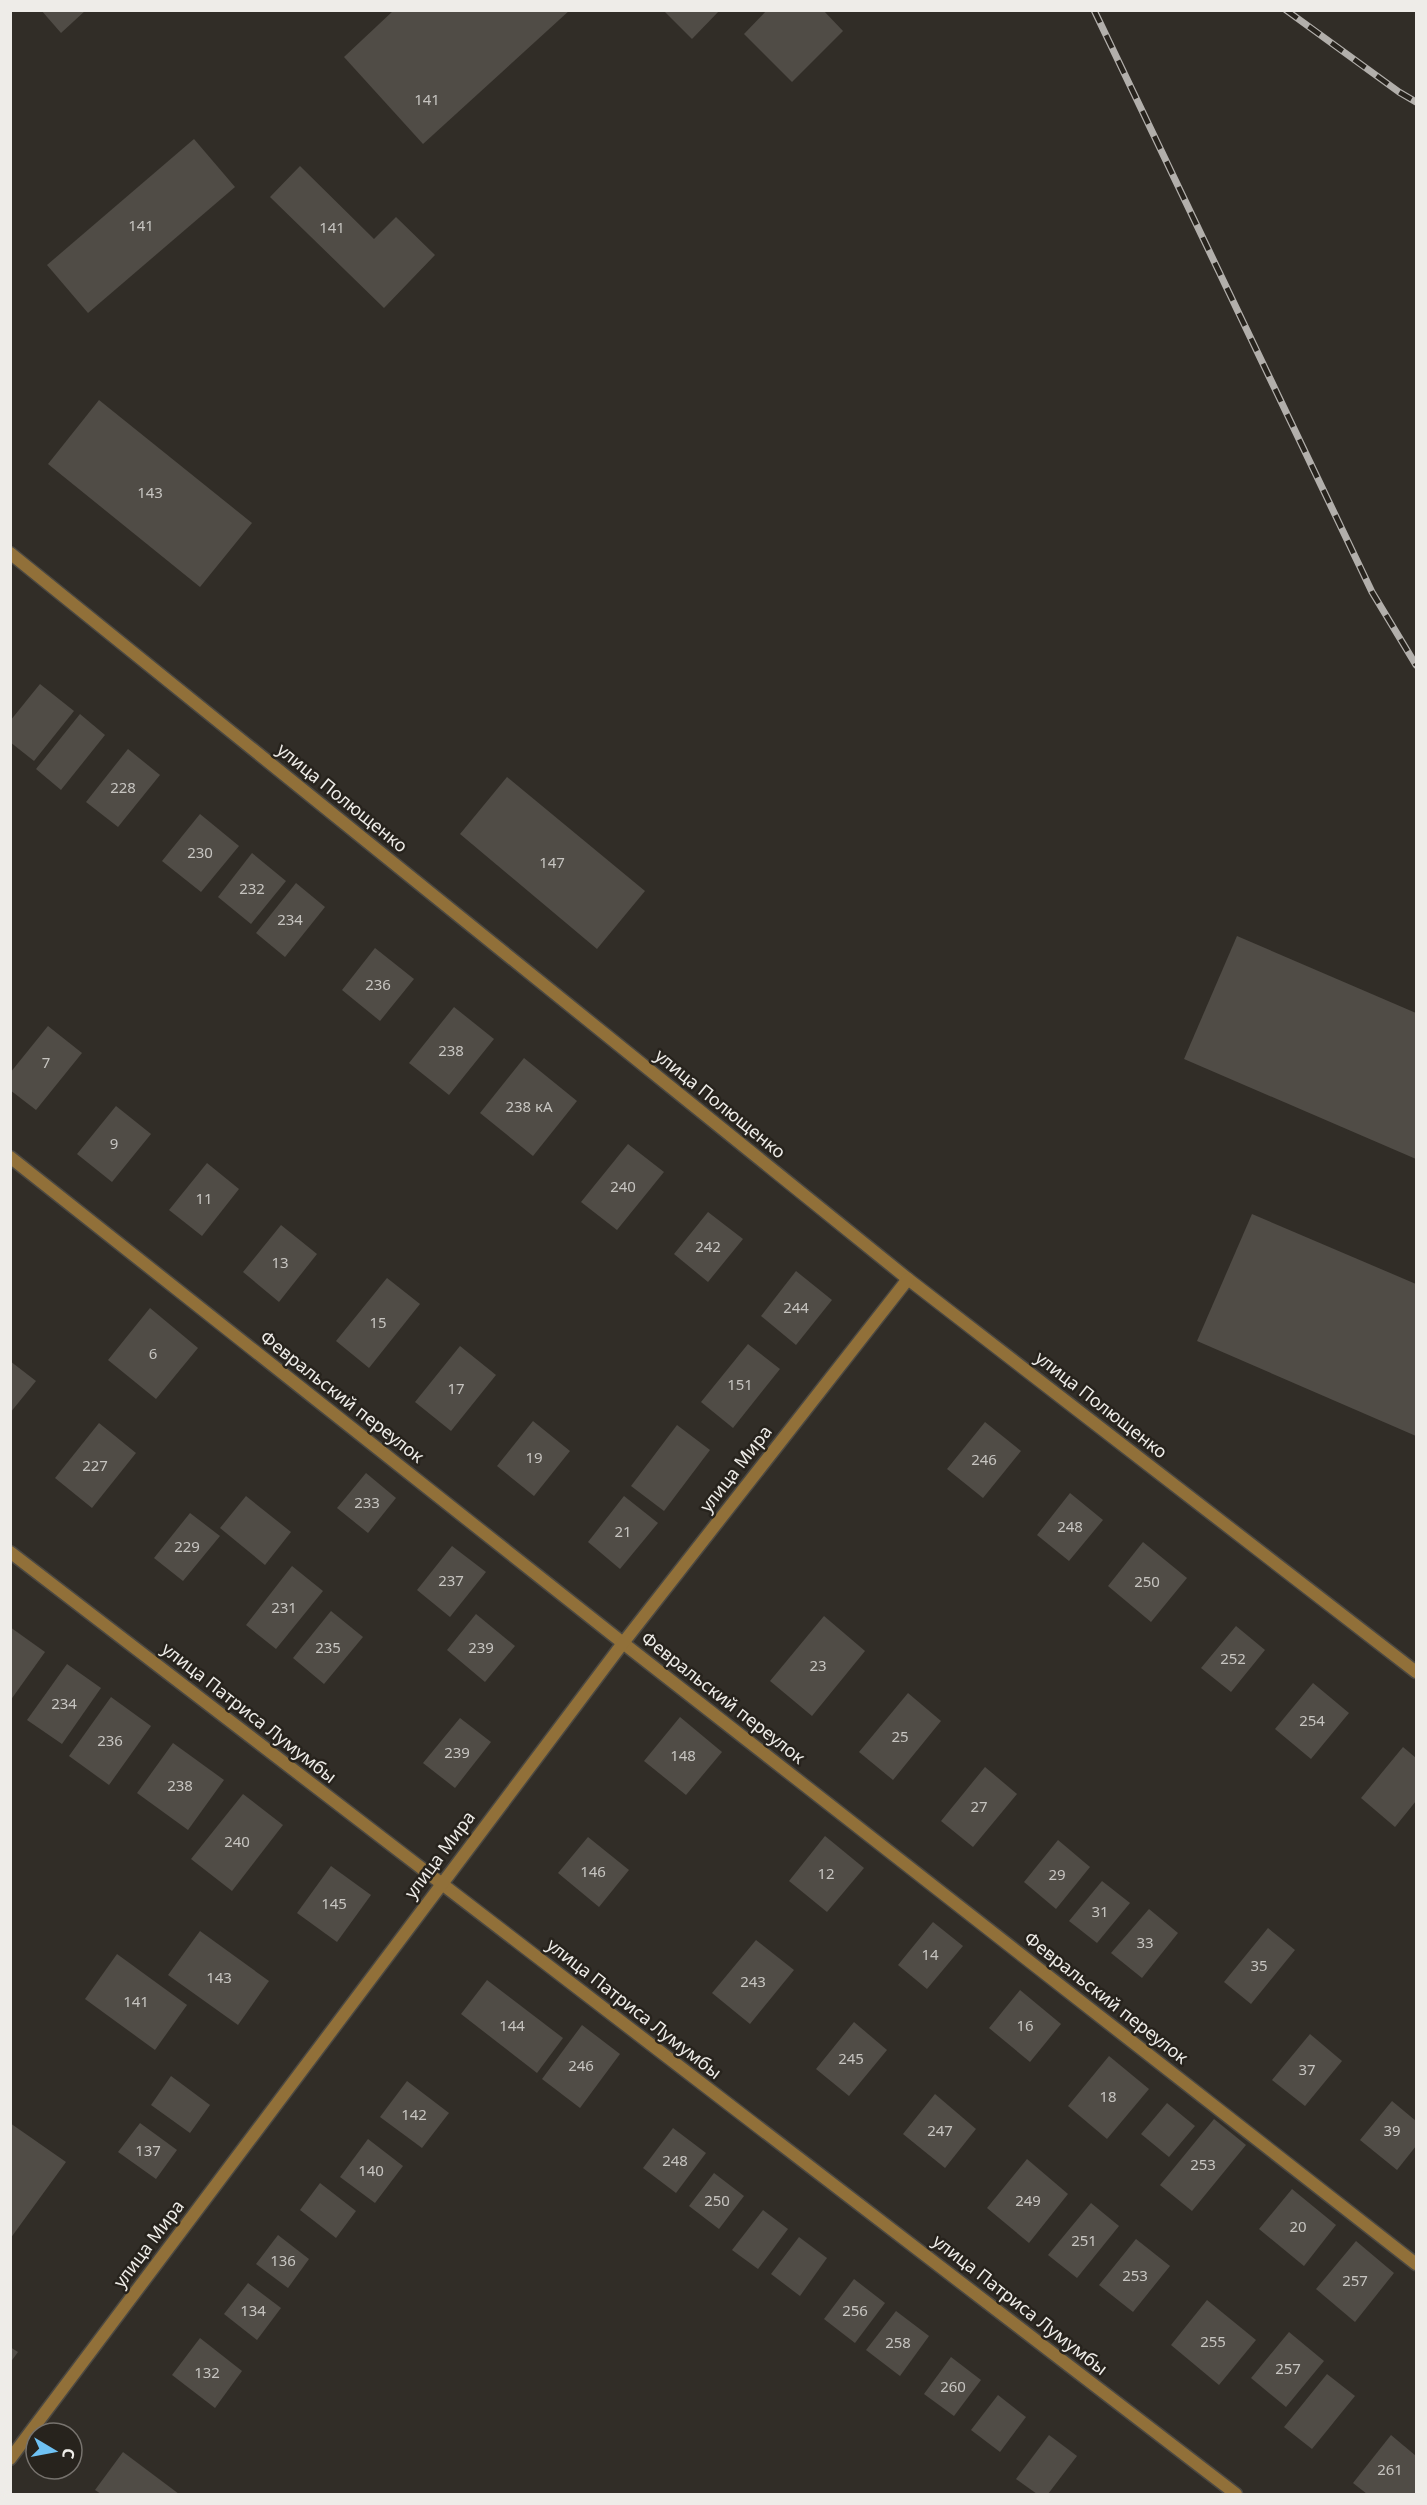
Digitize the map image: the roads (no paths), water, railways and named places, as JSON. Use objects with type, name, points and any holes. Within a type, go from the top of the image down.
[{"type":"street","name":"улица Полющенко","points":[[10,553],[908,1279],[1416,1672]]},
{"type":"street","name":"Февральский переулок","points":[[10,1157],[623,1643],[1416,2264]]},
{"type":"street","name":"улица Мира","points":[[10,2459],[623,1643],[908,1279]]},
{"type":"street","name":"улица Патриса Лумумбы","points":[[10,1552],[1236,2494]]},
{"type":"railway","points":[[1094,10],[1372,592],[1416,665]]},
{"type":"railway","points":[[1286,10],[1416,102]]}]
